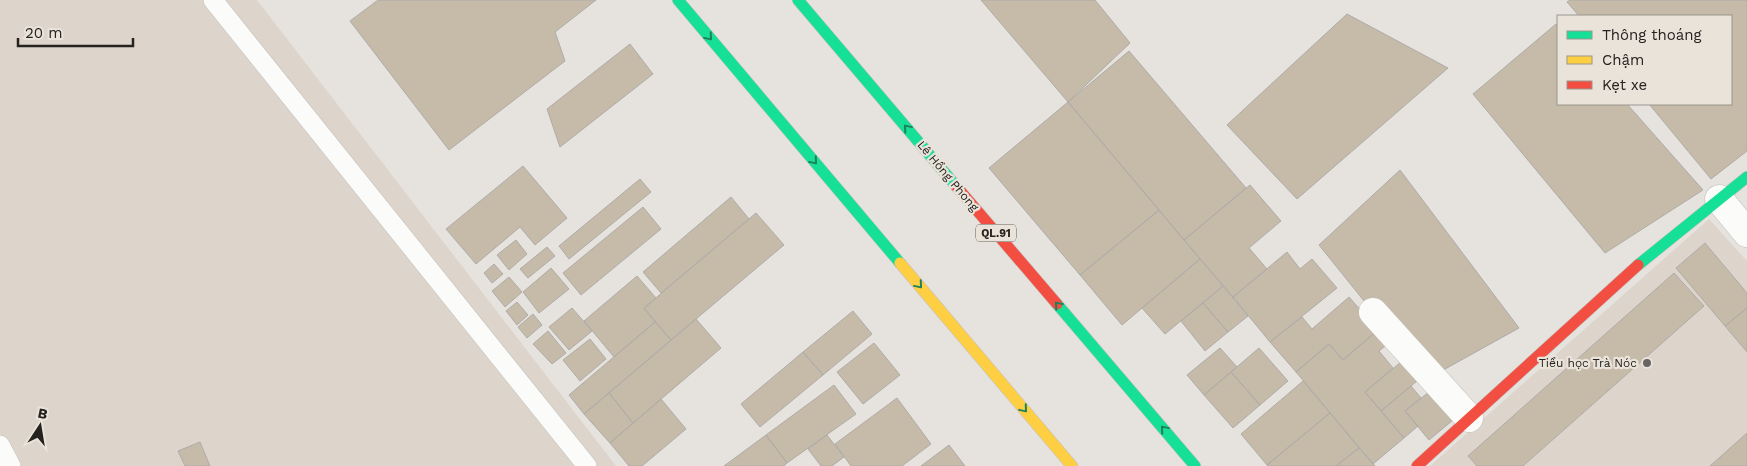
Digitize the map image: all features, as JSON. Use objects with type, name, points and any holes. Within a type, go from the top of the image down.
[{"type":"main road","points":[[678,0],[1072,466]]},
{"type":"main road","name":"Lê Hồng Phong","points":[[798,0],[1195,466]]},
{"type":"main road","points":[[1416,466],[1642,261],[1747,177]]},
{"type":"street","points":[[1719,199],[1747,233]]},
{"type":"street","points":[[1373,312],[1469,418]]},
{"type":"lane","points":[[213,0],[587,466]]},
{"type":"lane","points":[[0,444],[11,466]]},
{"type":"shaded area","points":[[0,0],[257,0],[616,466],[0,466]]},
{"type":"shaded area","name":"Tiểu học Trà Nóc","points":[[1709,219],[1747,261],[1747,466],[1430,466]]},
{"type":"building","points":[[378,0],[596,0],[555,32],[565,61],[449,150],[350,21]]},
{"type":"building","points":[[981,0],[1095,0],[1130,43],[1068,102]]},
{"type":"building","points":[[1570,0],[1747,0],[1747,151],[1711,179],[1650,105],[1732,105],[1732,15],[1578,15],[1567,2]]},
{"type":"building","points":[[1347,14],[1448,68],[1297,199],[1227,125]]},
{"type":"building","points":[[1556,24],[1557,105],[1628,105],[1703,190],[1605,253],[1473,94]]},
{"type":"building","points":[[630,44],[653,74],[560,147],[547,109]]},
{"type":"building","points":[[1129,51],[1246,188],[1184,240],[1068,102]]},
{"type":"building","points":[[1068,102],[1159,210],[1080,275],[989,168]]},
{"type":"building","points":[[523,166],[567,218],[535,245],[520,227],[476,264],[446,229]]},
{"type":"building","points":[[1400,170],[1519,328],[1427,379],[1319,245]]},
{"type":"building","points":[[640,179],[651,192],[569,259],[559,246]]},
{"type":"building","points":[[1250,185],[1281,221],[1249,248],[1267,269],[1233,297],[1184,240]]},
{"type":"building","points":[[731,197],[749,219],[661,293],[643,272]]},
{"type":"building","points":[[643,207],[661,229],[581,295],[563,273]]},
{"type":"building","points":[[1159,210],[1200,259],[1122,325],[1080,275]]},
{"type":"building","points":[[756,213],[784,245],[671,340],[644,308]]},
{"type":"building","points":[[516,240],[527,254],[509,270],[497,255]]},
{"type":"building","points":[[1705,243],[1747,293],[1747,308],[1725,326],[1676,268]]},
{"type":"building","points":[[547,247],[555,256],[528,278],[520,269]]},
{"type":"building","points":[[1287,252],[1300,269],[1312,259],[1337,288],[1270,342],[1233,297]]},
{"type":"building","points":[[1200,259],[1223,286],[1165,334],[1142,308]]},
{"type":"building","points":[[494,264],[503,274],[492,283],[484,273]]},
{"type":"building","points":[[551,268],[569,289],[539,313],[523,292]]},
{"type":"building","points":[[1674,273],[1704,306],[1523,466],[1477,466],[1468,456]]},
{"type":"building","points":[[637,276],[656,298],[644,308],[655,322],[614,357],[584,321]]},
{"type":"building","points":[[509,277],[522,292],[505,307],[492,291]]},
{"type":"building","points":[[1223,286],[1248,316],[1228,332],[1203,303]]},
{"type":"building","points":[[1349,297],[1378,330],[1343,360],[1329,344],[1296,372],[1270,342],[1302,317],[1312,329]]},
{"type":"building","points":[[517,302],[528,315],[517,325],[506,311]]},
{"type":"building","points":[[1203,303],[1228,332],[1205,351],[1181,321]]},
{"type":"building","points":[[572,308],[592,331],[569,350],[549,327]]},
{"type":"building","points":[[1747,308],[1747,352],[1725,326]]},
{"type":"building","points":[[853,311],[872,334],[823,375],[803,352]]},
{"type":"building","points":[[533,314],[542,325],[527,338],[518,327]]},
{"type":"building","points":[[696,319],[721,348],[633,423],[609,393]]},
{"type":"building","points":[[655,322],[671,340],[584,414],[569,395]]},
{"type":"building","points":[[1378,330],[1389,343],[1379,351],[1393,368],[1365,392],[1404,438],[1373,464],[1296,372],[1329,344],[1343,360]]},
{"type":"building","points":[[548,331],[566,353],[552,364],[533,344]]},
{"type":"building","points":[[590,339],[606,359],[580,381],[563,360]]},
{"type":"building","points":[[874,343],[900,375],[863,404],[837,372]]},
{"type":"building","points":[[1220,348],[1237,367],[1204,395],[1187,375]]},
{"type":"building","points":[[1259,348],[1288,381],[1260,405],[1231,372]]},
{"type":"building","points":[[803,352],[823,375],[760,427],[741,404]]},
{"type":"building","points":[[1401,362],[1417,381],[1381,411],[1365,392]]},
{"type":"building","points":[[1231,372],[1260,405],[1233,428],[1204,395]]},
{"type":"building","points":[[1303,381],[1330,413],[1267,465],[1241,434]]},
{"type":"building","points":[[834,385],[856,414],[787,463],[766,435]]},
{"type":"building","points":[[1411,386],[1421,398],[1405,411],[1418,426],[1404,438],[1381,411]]},
{"type":"building","points":[[1429,392],[1453,420],[1429,440],[1405,411]]},
{"type":"building","points":[[609,393],[633,423],[610,443],[584,414]]},
{"type":"building","points":[[897,398],[931,444],[902,466],[851,466],[835,444]]},
{"type":"building","points":[[661,399],[686,429],[642,466],[629,466],[610,443]]},
{"type":"building","points":[[1330,413],[1359,448],[1336,466],[1267,465]]},
{"type":"building","points":[[1747,433],[1747,466],[1710,466]]},
{"type":"building","points":[[766,435],[787,463],[784,466],[724,466]]},
{"type":"building","points":[[827,435],[844,457],[832,466],[821,466],[808,449]]},
{"type":"building","points":[[200,442],[210,466],[185,466],[178,451]]},
{"type":"building","points":[[949,445],[965,466],[921,466]]},
{"type":"building","points":[[1359,448],[1375,466],[1336,466]]},
{"type":"traffic: fast","points":[[678,0],[900,263]]},
{"type":"traffic: fast","points":[[798,0],[956,186]]},
{"type":"traffic: fast","points":[[1638,265],[1747,177]]},
{"type":"traffic: fast","points":[[1057,304],[1195,466]]},
{"type":"traffic: slow","points":[[900,263],[1072,466]]},
{"type":"traffic: jam","points":[[956,186],[1057,304]]},
{"type":"traffic: jam","points":[[1417,466],[1638,265]]},
{"type":"place","name":"Tiểu học Trà Nóc","points":[[1647,363]]}]
